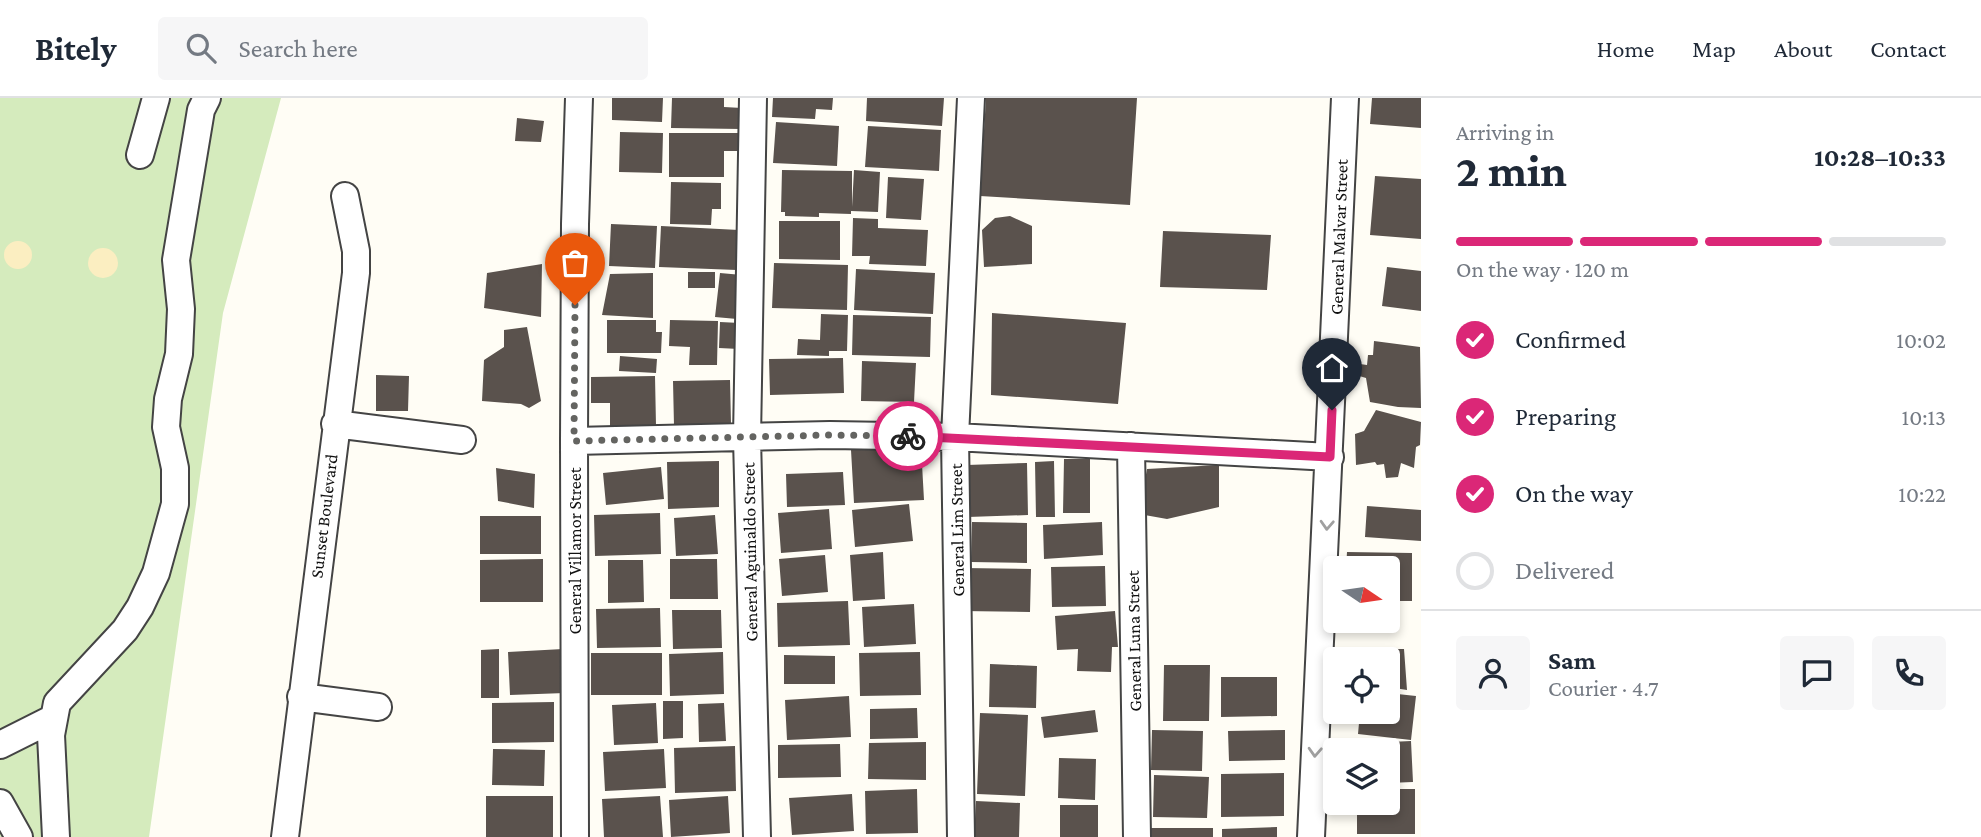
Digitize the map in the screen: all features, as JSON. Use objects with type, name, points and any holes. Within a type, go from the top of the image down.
[{"type":"street","points":[[140,155],[156,98]]},
{"type":"street","name":"General Villamor Street","points":[[575,837],[575,223],[579,98]]},
{"type":"street","name":"General Aguinaldo Street","points":[[753,98],[747,438],[757,837]]},
{"type":"street","name":"General Lim Street","points":[[961,837],[955,437],[971,98]]},
{"type":"street","name":"General Malvar Street","points":[[1311,837],[1345,98]]},
{"type":"street","points":[[56,837],[51,735],[57,703],[125,630],[140,607],[156,573],[175,503],[175,468],[166,427],[168,399],[179,354],[181,309],[176,260],[202,102]]},
{"type":"street","name":"Sunset Boulevard","points":[[285,837],[356,273],[356,251],[345,195]]},
{"type":"street","points":[[335,424],[462,440]]},
{"type":"street","points":[[574,441],[830,435],[955,437],[1330,457]]},
{"type":"street","name":"General Luna Street","points":[[1131,446],[1137,837]]},
{"type":"street","points":[[301,696],[378,706]]},
{"type":"street","points":[[0,746],[54,718]]},
{"type":"street","points":[[0,803],[19,837]]},
{"type":"green space","points":[[0,98],[281,98],[223,313],[149,837],[0,837]]},
{"type":"sand","points":[[18,241],[28,245],[32,255],[28,265],[18,269],[8,265],[4,255],[8,245]]},
{"type":"sand","points":[[103,248],[109,249],[117,257],[117,269],[109,277],[103,278],[97,277],[89,269],[88,263],[89,257],[97,249]]},
{"type":"building","points":[[612,98],[663,98],[662,122],[612,120]]},
{"type":"building","points":[[672,98],[724,98],[724,107],[742,108],[741,129],[671,128]]},
{"type":"building","points":[[773,98],[833,98],[832,110],[816,109],[815,119],[772,117]]},
{"type":"building","points":[[867,98],[944,98],[942,126],[866,121]]},
{"type":"building","points":[[986,98],[1137,98],[1130,205],[980,196]]},
{"type":"building","points":[[1372,98],[1421,98],[1421,128],[1370,124]]},
{"type":"building","points":[[517,118],[544,121],[541,142],[515,141]]},
{"type":"building","points":[[776,122],[839,126],[837,166],[773,163]]},
{"type":"building","points":[[868,126],[941,130],[939,171],[865,167]]},
{"type":"building","points":[[620,132],[663,133],[662,173],[619,172]]},
{"type":"building","points":[[669,133],[740,133],[740,151],[724,151],[724,177],[669,177]]},
{"type":"building","points":[[782,170],[852,171],[852,207],[854,170],[880,172],[878,212],[819,213],[819,217],[785,216],[785,212],[781,212]]},
{"type":"building","points":[[1375,176],[1421,179],[1421,239],[1370,235]]},
{"type":"building","points":[[888,177],[924,179],[921,220],[886,218]]},
{"type":"building","points":[[671,182],[721,183],[721,209],[712,209],[711,225],[670,224]]},
{"type":"building","points":[[1010,216],[1032,226],[1032,264],[984,267],[982,230],[995,218]]},
{"type":"building","points":[[853,218],[878,219],[878,228],[928,230],[926,266],[869,264],[870,256],[852,256]]},
{"type":"building","points":[[779,221],[840,221],[840,260],[779,259]]},
{"type":"building","points":[[611,224],[657,226],[655,268],[609,266]]},
{"type":"building","points":[[661,226],[739,230],[737,270],[659,267]]},
{"type":"building","points":[[1163,231],[1271,235],[1267,290],[1160,287]]},
{"type":"building","points":[[774,263],[848,265],[847,310],[772,308]]},
{"type":"building","points":[[542,264],[541,317],[484,308],[487,273]]},
{"type":"building","points":[[1387,267],[1421,271],[1421,311],[1382,306]]},
{"type":"building","points":[[856,269],[935,273],[933,314],[854,310]]},
{"type":"building","points":[[688,272],[715,272],[715,288],[688,288]]},
{"type":"building","points":[[653,273],[653,318],[602,315],[610,274]]},
{"type":"building","points":[[720,273],[742,275],[737,319],[715,317]]},
{"type":"building","points":[[992,313],[1126,323],[1118,404],[991,395]]},
{"type":"building","points":[[821,314],[848,315],[847,351],[829,351],[829,356],[797,355],[798,339],[820,340]]},
{"type":"building","points":[[853,315],[931,317],[930,357],[852,355]]},
{"type":"building","points":[[607,320],[656,320],[656,332],[662,332],[661,353],[607,353]]},
{"type":"building","points":[[670,320],[718,321],[717,365],[689,365],[690,347],[669,346]]},
{"type":"building","points":[[720,322],[740,323],[739,349],[719,348]]},
{"type":"building","points":[[527,327],[541,401],[529,408],[521,404],[482,401],[484,360],[504,347],[504,330]]},
{"type":"building","points":[[1374,341],[1420,347],[1421,408],[1370,402],[1366,378],[1356,375],[1353,363],[1367,365],[1368,355],[1373,355]]},
{"type":"building","points":[[620,356],[657,359],[656,373],[619,371]]},
{"type":"building","points":[[843,358],[844,393],[770,395],[769,359]]},
{"type":"building","points":[[862,361],[916,363],[914,402],[861,401]]},
{"type":"building","points":[[376,375],[409,376],[408,411],[376,411]]},
{"type":"building","points":[[655,376],[656,426],[610,427],[610,403],[591,403],[591,377]]},
{"type":"building","points":[[730,380],[731,424],[674,426],[673,381]]},
{"type":"building","points":[[1376,410],[1421,422],[1420,445],[1416,447],[1414,468],[1401,463],[1398,477],[1386,478],[1384,464],[1377,465],[1375,462],[1356,465],[1355,434],[1364,431]]},
{"type":"building","points":[[921,446],[924,500],[854,503],[851,450]]},
{"type":"building","points":[[1064,459],[1090,459],[1090,513],[1063,513]]},
{"type":"building","points":[[719,461],[719,507],[668,509],[667,462]]},
{"type":"building","points":[[1054,461],[1055,517],[1036,517],[1035,462]]},
{"type":"building","points":[[1027,463],[1028,515],[968,517],[967,465]]},
{"type":"building","points":[[1219,465],[1219,507],[1167,519],[1139,514],[1147,469]]},
{"type":"building","points":[[661,467],[664,499],[606,505],[603,473]]},
{"type":"building","points":[[496,468],[535,474],[534,508],[498,501]]},
{"type":"building","points":[[843,472],[845,505],[787,507],[786,474]]},
{"type":"building","points":[[909,504],[913,541],[855,547],[852,510]]},
{"type":"building","points":[[1367,506],[1421,510],[1421,541],[1365,537]]},
{"type":"building","points":[[829,509],[832,549],[781,553],[778,513]]},
{"type":"building","points":[[660,513],[661,554],[595,556],[594,515]]},
{"type":"building","points":[[715,515],[718,554],[676,556],[674,518]]},
{"type":"building","points":[[480,516],[541,516],[541,554],[480,554]]},
{"type":"building","points":[[972,522],[1027,523],[1027,563],[971,562]]},
{"type":"building","points":[[1102,522],[1103,555],[1044,559],[1043,525]]},
{"type":"building","points":[[883,552],[885,599],[853,601],[850,555]]},
{"type":"building","points":[[1347,552],[1412,553],[1412,601],[1400,601],[1400,556],[1347,556]]},
{"type":"building","points":[[825,555],[828,592],[782,596],[779,559]]},
{"type":"building","points":[[543,559],[543,602],[480,602],[480,560]]},
{"type":"building","points":[[670,559],[717,559],[718,599],[670,599]]},
{"type":"building","points":[[608,560],[643,560],[644,602],[608,603]]},
{"type":"building","points":[[1105,566],[1106,606],[1052,607],[1051,567]]},
{"type":"building","points":[[963,568],[1031,569],[1030,612],[962,611]]},
{"type":"building","points":[[848,601],[850,645],[778,647],[777,603]]},
{"type":"building","points":[[914,604],[916,644],[864,647],[862,607]]},
{"type":"building","points":[[660,608],[661,647],[597,648],[596,609]]},
{"type":"building","points":[[672,610],[721,610],[722,648],[673,649]]},
{"type":"building","points":[[1115,611],[1118,647],[1112,647],[1111,672],[1077,671],[1078,649],[1057,650],[1055,616]]},
{"type":"building","points":[[499,649],[499,698],[481,698],[481,650]]},
{"type":"building","points":[[563,649],[565,693],[510,695],[508,652]]},
{"type":"building","points":[[1400,649],[1404,649],[1407,690],[1400,689]]},
{"type":"building","points":[[723,652],[724,694],[670,696],[669,654]]},
{"type":"building","points":[[920,652],[921,695],[860,696],[859,653]]},
{"type":"building","points":[[591,653],[662,653],[662,695],[591,695]]},
{"type":"building","points":[[784,655],[835,656],[835,684],[784,684]]},
{"type":"building","points":[[990,664],[1037,666],[1036,708],[989,707]]},
{"type":"building","points":[[1164,665],[1210,665],[1209,721],[1163,721]]},
{"type":"building","points":[[1221,677],[1277,677],[1277,716],[1221,717]]},
{"type":"building","points":[[1400,694],[1416,696],[1411,740],[1358,734],[1359,724],[1400,724]]},
{"type":"building","points":[[849,696],[851,737],[787,740],[785,700]]},
{"type":"building","points":[[663,701],[683,701],[683,738],[663,739]]},
{"type":"building","points":[[554,702],[554,742],[492,743],[492,703]]},
{"type":"building","points":[[656,703],[658,743],[614,745],[612,705]]},
{"type":"building","points":[[724,703],[726,741],[699,742],[698,704]]},
{"type":"building","points":[[917,708],[918,738],[870,739],[870,709]]},
{"type":"building","points":[[1095,710],[1098,732],[1044,738],[1041,717]]},
{"type":"building","points":[[980,713],[1028,715],[1025,796],[977,794]]},
{"type":"building","points":[[1152,730],[1203,731],[1202,771],[1151,770]]},
{"type":"building","points":[[1285,730],[1285,760],[1229,761],[1228,731]]},
{"type":"building","points":[[1411,741],[1413,782],[1400,783],[1400,742]]},
{"type":"building","points":[[926,742],[926,780],[868,779],[869,743]]},
{"type":"building","points":[[840,744],[841,777],[778,778],[778,745]]},
{"type":"building","points":[[735,746],[736,791],[675,793],[674,748]]},
{"type":"building","points":[[493,749],[545,750],[544,786],[492,785]]},
{"type":"building","points":[[664,749],[666,788],[605,791],[603,752]]},
{"type":"building","points":[[1059,758],[1096,759],[1095,800],[1058,798]]},
{"type":"building","points":[[1284,773],[1284,816],[1221,817],[1221,774]]},
{"type":"building","points":[[1154,775],[1209,777],[1207,818],[1153,817]]},
{"type":"building","points":[[917,789],[918,833],[866,834],[865,791]]},
{"type":"building","points":[[1400,789],[1415,789],[1415,834],[1357,834],[1357,815],[1400,815]]},
{"type":"building","points":[[852,794],[854,831],[792,835],[789,798]]},
{"type":"building","points":[[486,796],[553,796],[553,837],[486,837]]},
{"type":"building","points":[[660,796],[663,837],[604,837],[602,799]]},
{"type":"building","points":[[728,796],[730,833],[671,837],[669,800]]},
{"type":"building","points":[[976,801],[1020,803],[1019,837],[974,837]]},
{"type":"building","points":[[1060,805],[1098,805],[1098,837],[1060,837]]},
{"type":"building","points":[[1277,827],[1277,837],[1222,837],[1222,829]]},
{"type":"building","points":[[1147,828],[1213,828],[1213,837],[1147,837]]},
{"type":"way so far","points":[[575,305],[574,441],[830,435],[908,436]]},
{"type":"route","points":[[908,436],[1330,457],[1332,410]]}]
